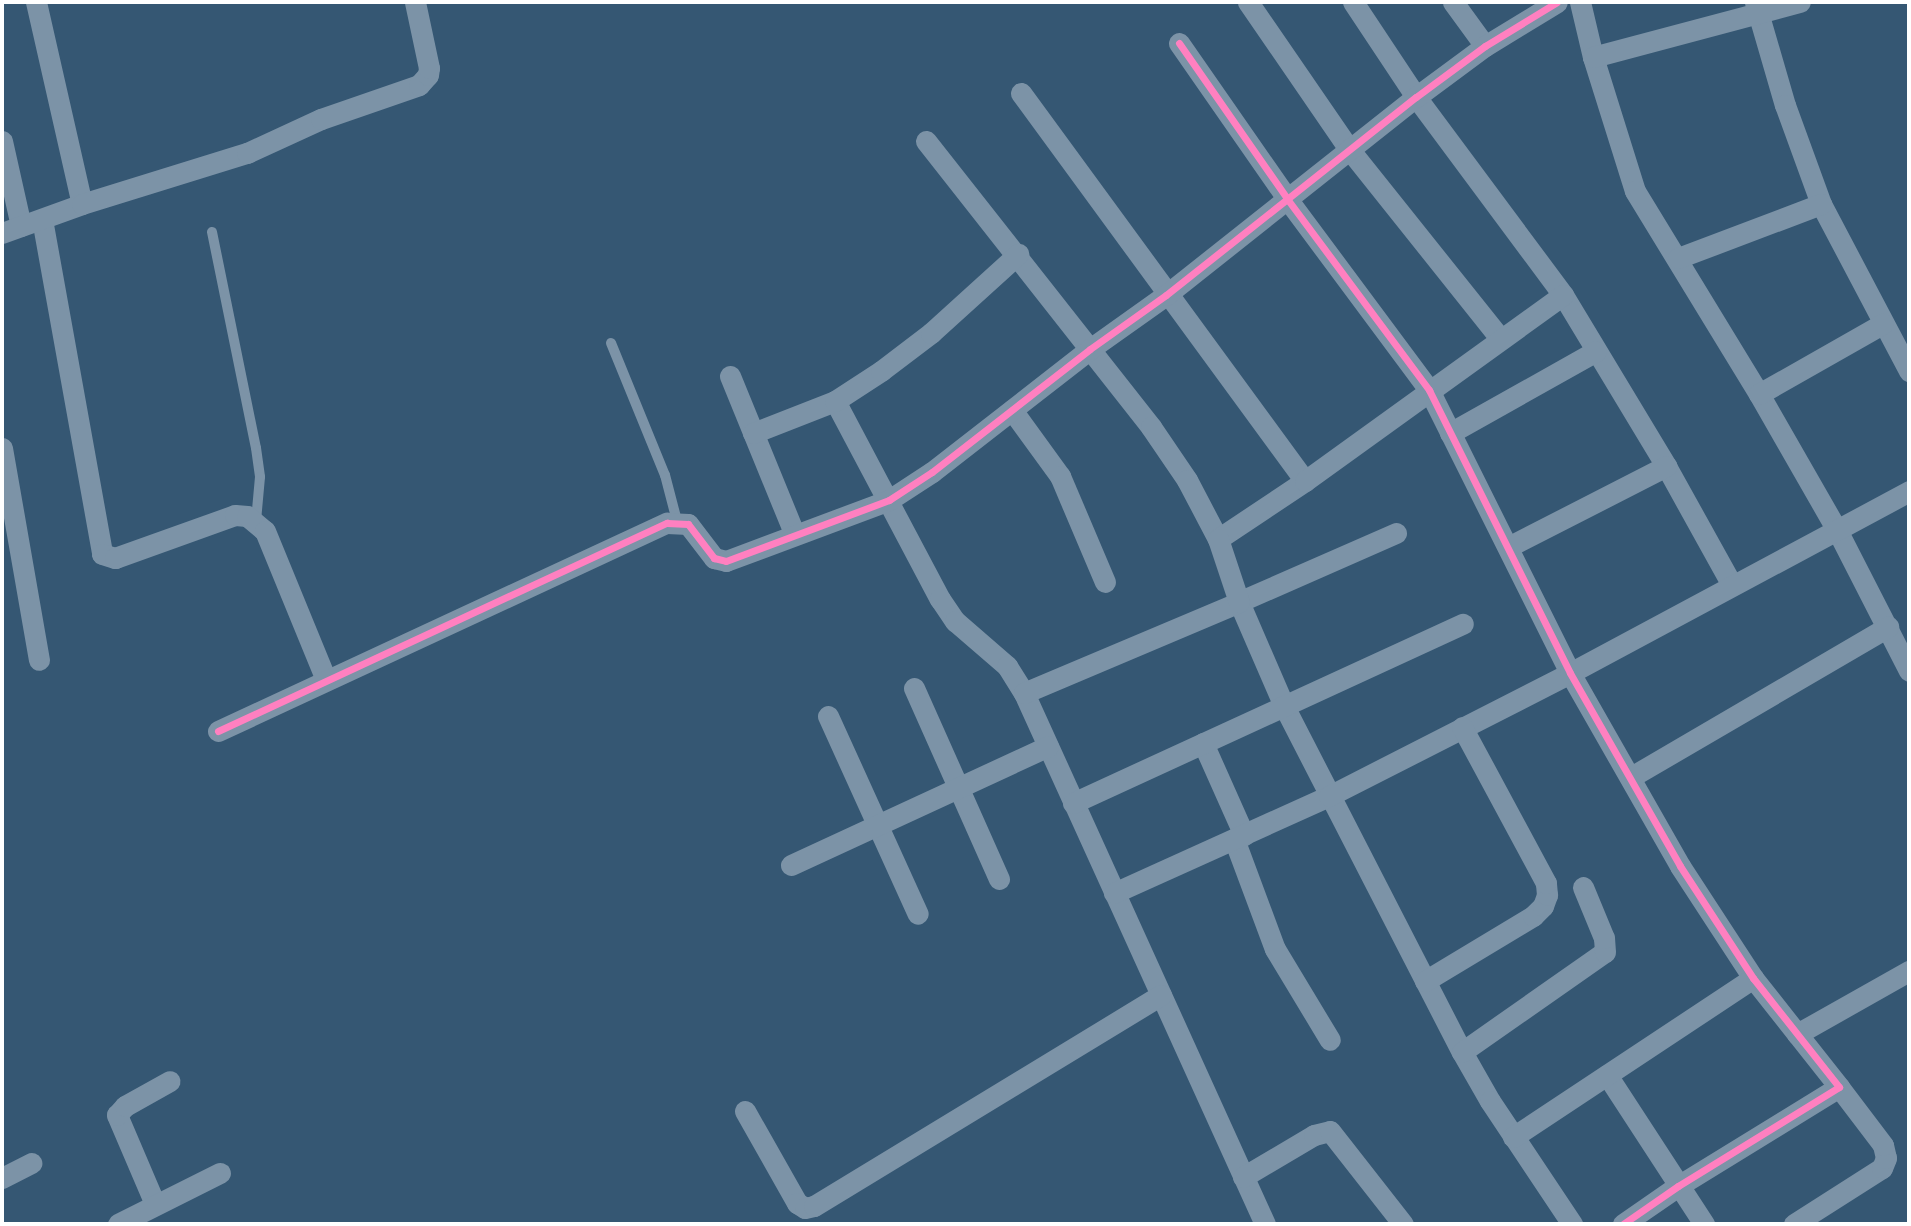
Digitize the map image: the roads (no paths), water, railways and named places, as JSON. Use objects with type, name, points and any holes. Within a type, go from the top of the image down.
[{"type":"street","points":[[36,2],[82,204]]},
{"type":"street","points":[[2,141],[12,229],[82,204],[247,153],[321,120],[419,85],[428,75],[429,68],[415,2]]},
{"type":"street","points":[[1248,2],[1349,149],[1500,338]]},
{"type":"street","points":[[1353,2],[1416,97],[1563,295],[1666,466],[1732,585]]},
{"type":"street","points":[[1453,2],[1485,46]]},
{"type":"street","points":[[218,731],[677,521],[695,530],[714,558],[726,561],[793,533],[889,500],[932,472],[1090,349],[1167,295],[1416,97],[1485,46],[1558,2]]},
{"type":"street","points":[[1580,2],[1593,57],[1634,191],[1678,258],[1837,530],[1909,671]]},
{"type":"street","points":[[1593,57],[1756,8],[1800,2]]},
{"type":"street","points":[[1756,8],[1821,204],[1909,371]]},
{"type":"street","points":[[1179,43],[1288,200],[1430,390],[1570,673],[1632,777],[1680,866],[1753,978],[1884,1145],[1886,1158],[1882,1168],[1794,1224]]},
{"type":"street","points":[[1021,93],[1305,481]]},
{"type":"street","points":[[926,141],[1018,254],[1151,427],[1187,480],[1218,539],[1239,602],[1284,706],[1329,796],[1462,1052],[1513,1137],[1572,1224]]},
{"type":"street","points":[[1678,258],[1821,204]]},
{"type":"street","points":[[42,219],[102,554],[115,558],[234,515],[247,516],[256,521],[265,531],[326,680]]},
{"type":"street","points":[[753,433],[835,401],[881,372],[931,332],[1018,254]]},
{"type":"street","points":[[1218,539],[1305,481],[1563,295]]},
{"type":"street","points":[[1759,394],[1882,324]]},
{"type":"street","points":[[1450,433],[1596,351]]},
{"type":"street","points":[[730,376],[793,533]]},
{"type":"street","points":[[835,401],[955,621],[1007,666],[1024,693],[1265,1224]]},
{"type":"street","points":[[1012,410],[1060,476],[1105,582]]},
{"type":"street","points":[[2,448],[39,660]]},
{"type":"street","points":[[1508,547],[1666,466]]},
{"type":"street","points":[[1114,893],[1329,796],[1570,673],[1909,491]]},
{"type":"street","points":[[1024,693],[1396,533]]},
{"type":"street","points":[[1073,803],[1463,624]]},
{"type":"street","points":[[1632,777],[1888,627]]},
{"type":"street","points":[[914,688],[999,879]]},
{"type":"street","points":[[828,716],[918,914]]},
{"type":"street","points":[[1425,981],[1533,916],[1543,906],[1547,895],[1546,883],[1462,727]]},
{"type":"street","points":[[1203,743],[1239,837],[1275,949],[1330,1041]]},
{"type":"street","points":[[791,865],[1048,746]]},
{"type":"street","points":[[1462,1052],[1605,952],[1604,937],[1583,887]]},
{"type":"street","points":[[1797,1034],[1909,971]]},
{"type":"street","points":[[1513,1137],[1753,978]]},
{"type":"street","points":[[745,1111],[797,1203],[806,1208],[814,1206],[1161,995]]},
{"type":"street","points":[[1607,1075],[1704,1224]]},
{"type":"street","points":[[155,1204],[117,1115],[125,1106],[170,1082]]},
{"type":"street","points":[[1623,1224],[1678,1186],[1839,1087]]},
{"type":"street","points":[[1243,1177],[1314,1135],[1330,1131],[1403,1224]]},
{"type":"street","points":[[2,1178],[31,1163]]},
{"type":"street","points":[[118,1224],[220,1173]]},
{"type":"lane","points":[[212,232],[258,458],[260,501],[256,521]]},
{"type":"lane","points":[[611,343],[665,475],[677,521]]}]
